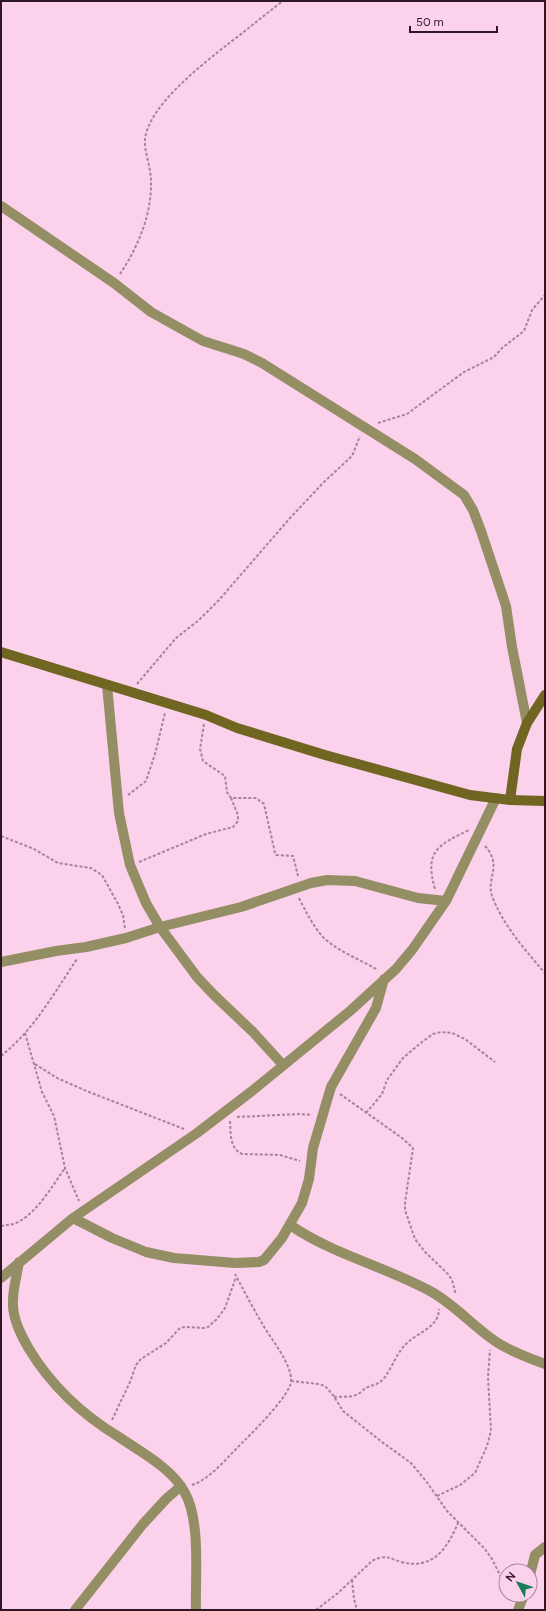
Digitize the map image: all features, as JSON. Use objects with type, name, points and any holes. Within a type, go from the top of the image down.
[{"type":"street","points":[[1,206],[114,283],[151,312],[203,341],[253,358],[415,459],[464,495],[472,510],[506,606],[512,647],[527,723]]},
{"type":"street","points":[[1,652],[130,693],[206,715],[237,728],[325,755],[470,795],[510,800],[545,800]]},
{"type":"street","points":[[107,685],[118,804],[130,865],[146,903],[160,927],[197,977],[253,1032],[283,1065]]},
{"type":"street","points":[[510,800],[517,749],[527,723],[545,695]]},
{"type":"street","points":[[1,1278],[73,1218],[230,1112],[283,1065],[350,1011],[386,977],[412,950],[443,900],[477,839],[496,798]]},
{"type":"street","points":[[1,962],[56,951],[86,947],[126,938],[160,927],[241,908],[298,887],[327,880],[355,881],[404,895],[443,900]]},
{"type":"street","points":[[73,1218],[112,1238],[146,1252],[174,1258],[229,1262],[254,1263],[264,1260],[282,1238],[302,1203],[322,1116],[331,1087],[376,1008],[386,977]]},
{"type":"street","points":[[290,1225],[320,1244],[409,1279],[459,1310],[498,1343],[514,1352],[545,1364]]},
{"type":"street","points":[[19,1262],[13,1302],[17,1325],[23,1339],[39,1366],[61,1393],[84,1413],[108,1431],[146,1454],[165,1470],[186,1493],[192,1513],[195,1537],[196,1610]]},
{"type":"street","points":[[75,1610],[143,1524],[167,1498],[181,1487]]},
{"type":"street","points":[[533,1563],[535,1554],[545,1547]]},
{"type":"path","points":[[114,283],[136,248],[144,228],[151,187],[145,138],[154,118],[162,106],[188,77],[207,60],[283,1]]},
{"type":"path","points":[[130,693],[152,664],[176,638],[199,620],[219,600],[290,518],[324,482],[352,456],[364,426],[408,414],[464,372],[494,358],[502,348],[524,331],[532,310],[545,295]]},
{"type":"path","points":[[118,804],[146,781],[155,754],[167,704]]},
{"type":"path","points":[[130,865],[206,834],[234,827],[238,821],[238,815],[227,792],[225,776],[208,765],[201,757],[201,741],[206,715]]},
{"type":"path","points":[[231,798],[256,798],[264,804],[275,853],[294,857],[298,887],[310,920],[323,937],[386,977]]},
{"type":"path","points":[[443,900],[432,875],[433,854],[447,841],[486,820]]},
{"type":"path","points":[[1,836],[34,849],[58,863],[91,868],[102,875],[113,892],[123,915],[126,938]]},
{"type":"path","points":[[477,839],[492,857],[494,866],[491,894],[495,904],[517,939],[545,973]]},
{"type":"path","points":[[1,1056],[25,1033],[44,1010],[86,947]]},
{"type":"path","points":[[366,1113],[382,1094],[387,1080],[400,1063],[422,1042],[433,1034],[441,1032],[452,1033],[465,1039],[495,1062]]},
{"type":"path","points":[[25,1033],[42,1092],[54,1116],[65,1168],[83,1211]]},
{"type":"path","points":[[34,1063],[57,1078],[89,1092],[197,1133]]},
{"type":"path","points":[[331,1087],[402,1138],[413,1148],[405,1202],[407,1219],[418,1244],[452,1280],[459,1310]]},
{"type":"path","points":[[311,1166],[285,1156],[242,1154],[238,1152],[232,1146],[230,1112],[322,1116]]},
{"type":"path","points":[[1,1226],[14,1224],[33,1211],[65,1168]]},
{"type":"path","points":[[181,1487],[194,1484],[207,1476],[247,1438],[274,1409],[290,1387],[291,1381],[289,1370],[229,1262]]},
{"type":"path","points":[[108,1431],[136,1365],[141,1359],[166,1343],[180,1328],[204,1328],[218,1319],[225,1308],[236,1276]]},
{"type":"path","points":[[334,1397],[357,1395],[366,1388],[378,1384],[384,1379],[404,1345],[436,1322],[439,1315],[438,1296]]},
{"type":"path","points":[[437,1496],[460,1485],[475,1473],[487,1446],[491,1431],[488,1377],[490,1351],[487,1335]]},
{"type":"path","points":[[291,1381],[325,1386],[343,1411],[411,1463],[447,1511],[484,1548],[498,1571]]},
{"type":"path","points":[[316,1610],[372,1561],[385,1556],[410,1563],[424,1563],[430,1561],[452,1539],[458,1523]]},
{"type":"path","points":[[352,1580],[357,1610]]}]
